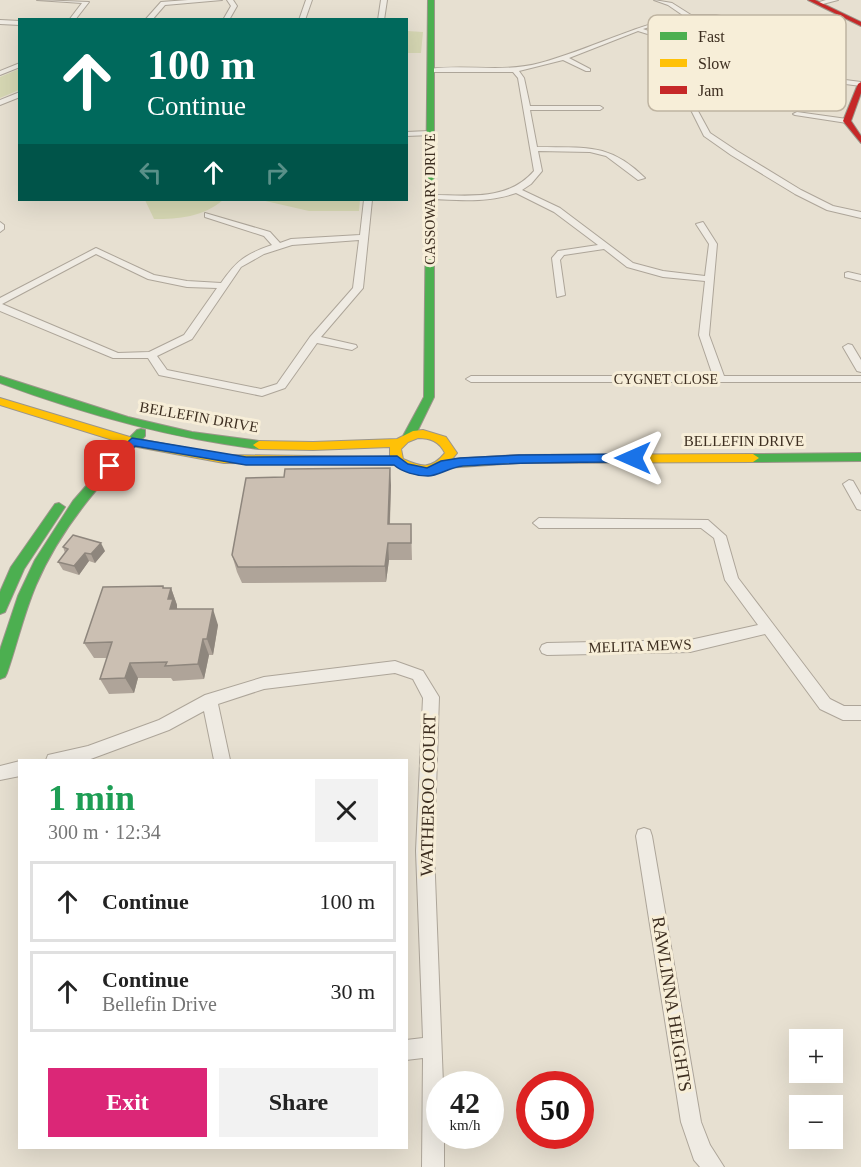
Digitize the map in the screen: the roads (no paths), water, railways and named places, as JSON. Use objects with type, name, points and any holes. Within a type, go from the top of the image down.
[{"type":"street","points":[[40,0],[86,2],[74,18]]},
{"type":"street","points":[[150,18],[163,3],[219,0]]},
{"type":"street","points":[[227,18],[234,6],[230,0]]},
{"type":"street","points":[[303,18],[309,0]]},
{"type":"street","points":[[381,18],[384,0]]},
{"type":"street","name":"CASSOWARY DRIVE","points":[[431,0],[429,398],[444,441]]},
{"type":"street","points":[[657,0],[670,4],[687,15]]},
{"type":"street","points":[[815,2],[835,0]]},
{"type":"street","points":[[670,4],[678,2]]},
{"type":"street","points":[[815,2],[842,15]]},
{"type":"street","points":[[846,17],[861,24]]},
{"type":"street","points":[[0,22],[18,23]]},
{"type":"street","points":[[0,31],[10,23]]},
{"type":"street","points":[[432,70],[514,69],[564,58],[648,28]]},
{"type":"street","points":[[640,30],[648,33]]},
{"type":"street","points":[[564,58],[588,70]]},
{"type":"street","points":[[0,74],[18,66]]},
{"type":"street","points":[[430,197],[493,197],[518,191],[529,184],[538,171],[521,78],[514,69]]},
{"type":"street","points":[[846,82],[861,84],[847,121]]},
{"type":"street","points":[[0,103],[18,95]]},
{"type":"street","points":[[527,108],[600,108]]},
{"type":"street","points":[[695,111],[707,134],[798,192],[830,207],[861,215]]},
{"type":"street","points":[[797,114],[847,121],[861,141]]},
{"type":"street","points":[[408,134],[429,133]]},
{"type":"street","points":[[534,149],[590,150],[609,154],[641,178]]},
{"type":"street","points":[[518,191],[557,210],[630,265],[663,274],[710,279]]},
{"type":"street","points":[[151,355],[163,374],[262,393],[281,386],[314,339],[358,288],[368,201]]},
{"type":"street","points":[[208,215],[267,234],[278,246]]},
{"type":"street","points":[[700,224],[713,244],[704,335],[720,379]]},
{"type":"street","points":[[0,307],[117,356],[151,355],[188,337],[238,265],[261,252],[291,242],[364,237]]},
{"type":"street","points":[[560,295],[555,260],[561,253],[603,246]]},
{"type":"street","points":[[0,302],[96,251],[151,277],[188,284],[223,286]]},
{"type":"street","points":[[848,275],[861,278]]},
{"type":"street","points":[[314,339],[352,346]]},
{"type":"street","points":[[848,346],[861,369]]},
{"type":"street","name":"BELLEFIN DRIVE","points":[[0,379],[147,427],[261,445],[404,440]]},
{"type":"street","name":"CYGNET CLOSE","points":[[471,379],[861,379]]},
{"type":"street","name":"CASSOWARY DRIVE","points":[[404,440],[429,398]]},
{"type":"street","points":[[0,401],[132,442],[246,461],[397,460]]},
{"type":"street","points":[[0,608],[18,567],[42,530],[117,438],[133,422]]},
{"type":"street","points":[[0,673],[22,604],[38,564],[64,521],[147,427]]},
{"type":"street","points":[[425,434],[444,441],[451,453],[445,464],[428,472],[404,468],[394,454],[404,440],[425,434]]},
{"type":"street","name":"BELLEFIN DRIVE","points":[[444,441],[519,459]]},
{"type":"street","name":"BELLEFIN DRIVE","points":[[445,464],[519,459],[861,457]]},
{"type":"street","points":[[849,484],[861,506]]},
{"type":"street","points":[[539,523],[704,523],[720,536],[732,580],[825,704],[843,713],[861,713]]},
{"type":"street","name":"MELITA MEWS","points":[[547,649],[690,646],[768,628]]},
{"type":"street","name":"WATHEROO COURT","points":[[59,759],[88,753],[164,726],[210,700],[264,683],[395,667],[418,675],[431,697],[425,851],[433,1047],[433,1167]]},
{"type":"street","points":[[210,700],[222,759]]},
{"type":"street","points":[[0,772],[18,768]]},
{"type":"street","name":"RAWLINNA HEIGHTS","points":[[644,836],[691,1122],[702,1152],[712,1167]]},
{"type":"street","points":[[408,1050],[433,1047]]}]
